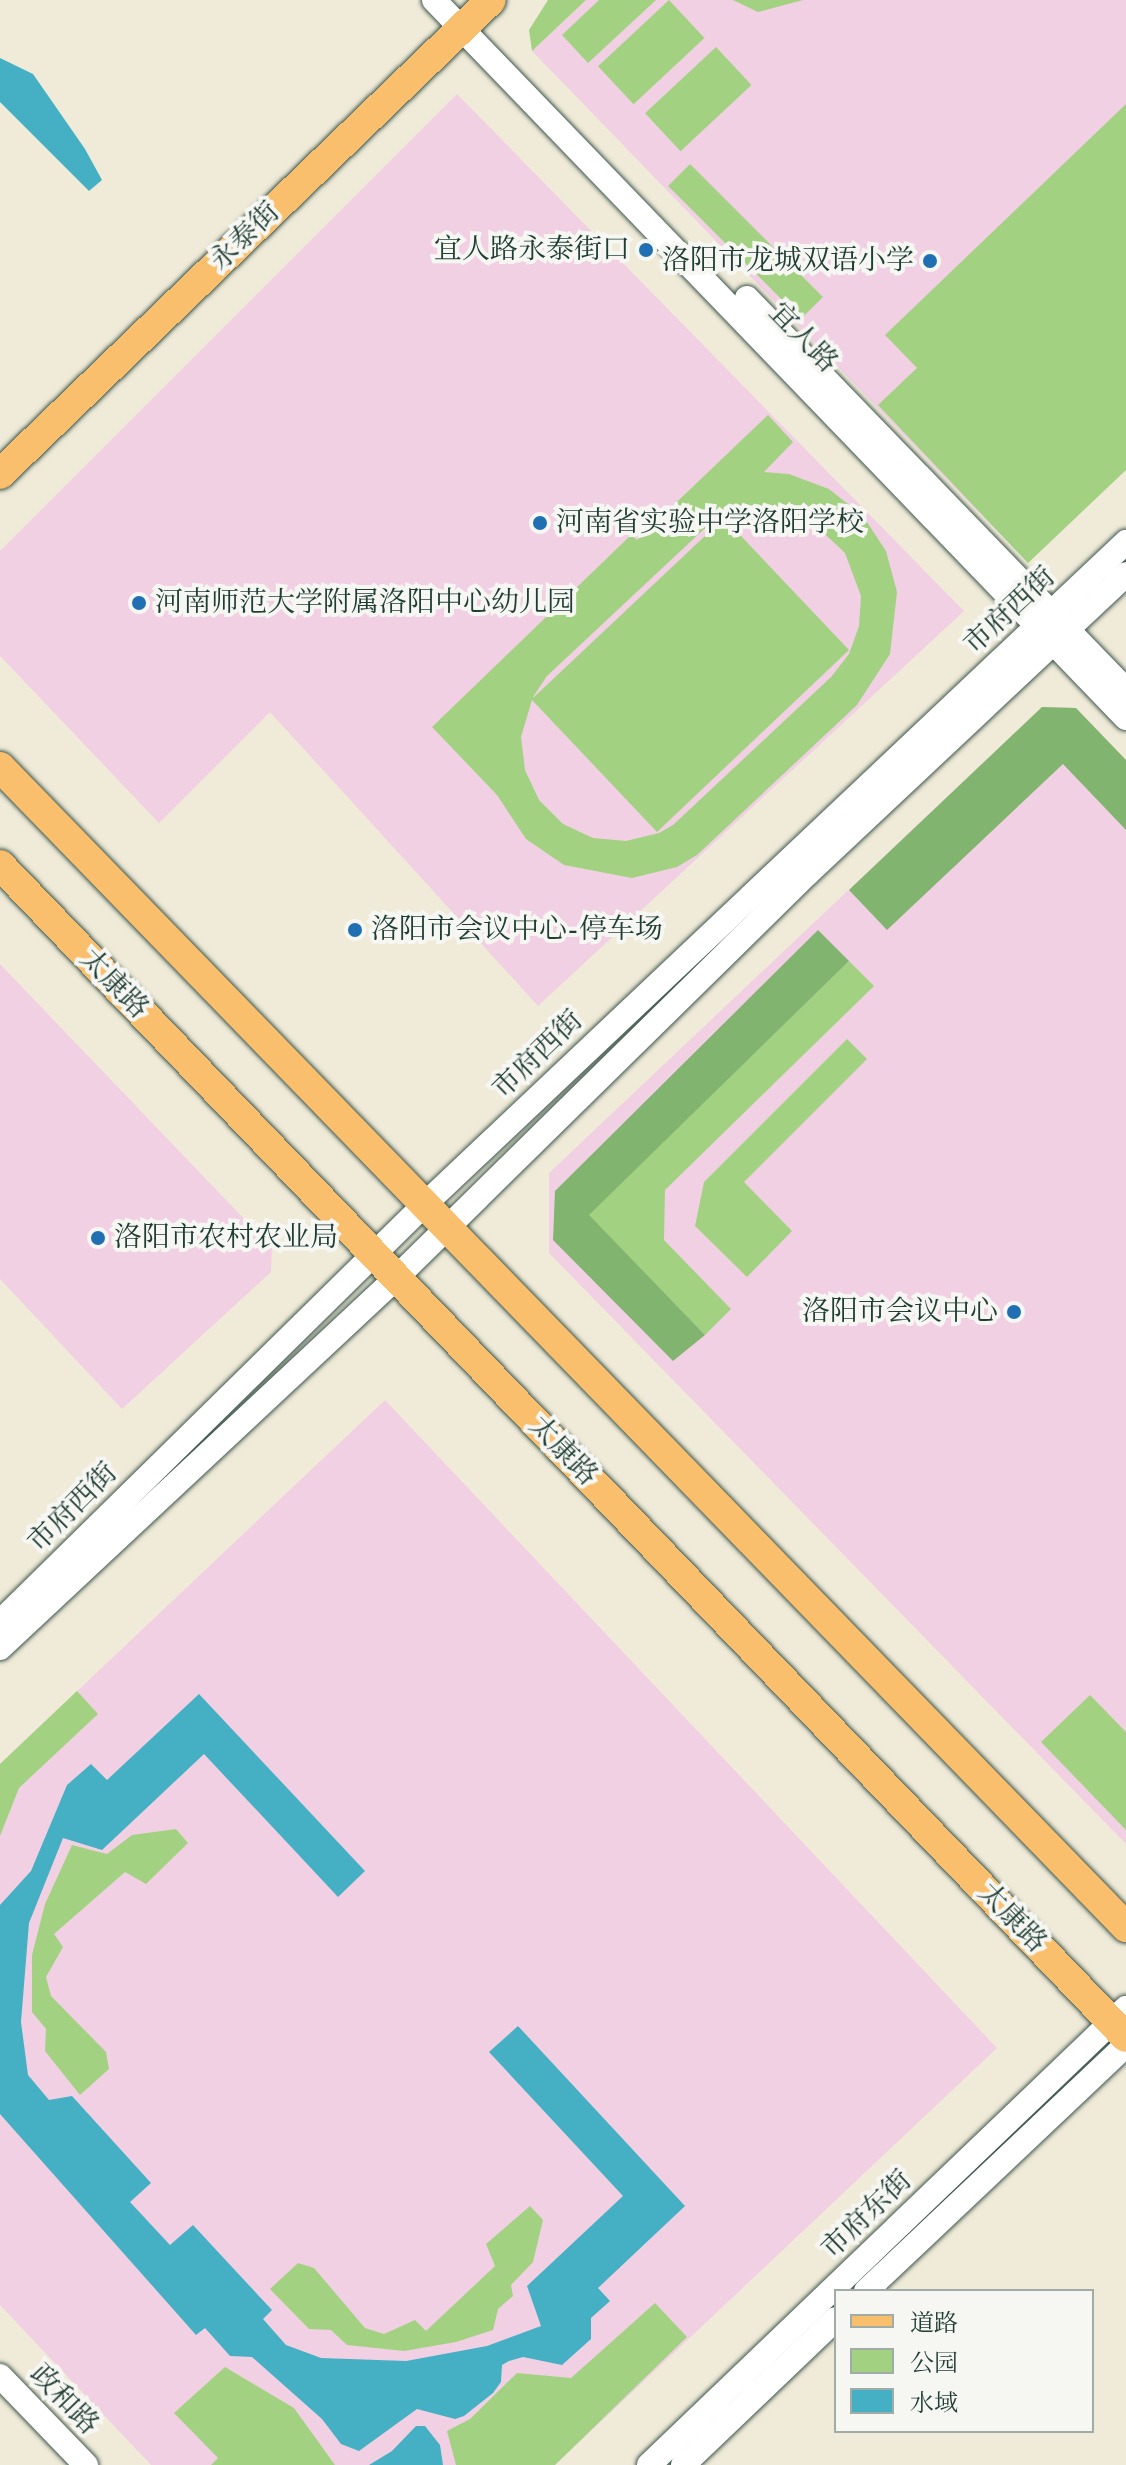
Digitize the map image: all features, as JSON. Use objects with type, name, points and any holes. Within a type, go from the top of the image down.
[{"type":"main road","name":"永泰街","points":[[0,450],[463,9]]},
{"type":"main road","name":"永泰街","points":[[0,474],[463,9]]},
{"type":"main road","points":[[0,767],[1126,1927]]},
{"type":"main road","name":"太康路","points":[[0,865],[395,1279],[1122,2028]]},
{"type":"street","name":"宜人路","points":[[463,9],[1053,629],[1126,718]]},
{"type":"street","name":"市府西街","points":[[0,1648],[395,1279],[1053,629],[1126,542]]},
{"type":"street","name":"市府西街","points":[[0,1622],[424,1205],[1053,629],[1126,574]]},
{"type":"street","name":"宜人路","points":[[1053,629],[1126,690]]},
{"type":"street","name":"市府东街","points":[[868,2289],[1122,2028]]},
{"type":"street","name":"市府东街","points":[[839,2289],[1122,2028]]},
{"type":"street","name":"市府东街","points":[[649,2465],[834,2294]]},
{"type":"street","points":[[683,2465],[834,2321]]},
{"type":"street","name":"政和路","points":[[0,2376],[86,2465]]},
{"type":"street","name":"政和路","points":[[0,2400],[63,2465]]},
{"type":"shaded area","name":"洛阳市龙城双语小学","points":[[586,0],[1126,0],[1126,470],[1028,563],[532,51]]},
{"type":"shaded area","name":"河南省实验中学洛阳学校","points":[[457,94],[964,611],[538,1006],[270,712],[159,823],[0,656],[0,551]]},
{"type":"shaded area","points":[[1042,707],[1076,708],[1126,760],[1126,1844],[549,1253],[549,1173]]},
{"type":"shaded area","points":[[0,964],[272,1248],[271,1272],[122,1409],[0,1279]]},
{"type":"shaded area","points":[[385,1400],[997,2048],[555,2465],[151,2465],[0,2305],[0,1764]]},
{"type":"green space","points":[[548,0],[586,0],[532,51],[529,30]]},
{"type":"green space","points":[[599,0],[656,0],[588,63],[562,35]]},
{"type":"green space","points":[[669,0],[704,38],[634,104],[598,66]]},
{"type":"green space","points":[[733,0],[803,0],[758,12]]},
{"type":"green space","points":[[716,47],[751,85],[681,151],[645,113]]},
{"type":"green space","points":[[1126,104],[1126,470],[1028,563],[878,405],[917,368],[885,335]]},
{"type":"green space","points":[[690,164],[823,297],[801,319],[668,186]]},
{"type":"green space","points":[[768,415],[793,442],[764,472],[789,474],[829,489],[863,516],[886,551],[897,592],[890,654],[857,705],[697,855],[677,867],[632,878],[564,865],[526,839],[497,795],[432,727],[631,535],[637,540]],"holes":[[[767,509],[811,521],[845,553],[861,596],[859,626],[849,654],[831,677],[673,825],[659,833],[626,841],[593,838],[563,824],[539,800],[525,770],[521,737],[532,700],[657,832],[849,650],[724,518]],[[723,519],[534,697],[533,697],[547,676],[704,529]]]},
{"type":"green space","points":[[1042,707],[1076,708],[1126,760],[1126,830],[1063,764],[887,930],[849,890]]},
{"type":"green space","points":[[818,930],[849,961],[589,1215],[705,1335],[673,1361],[553,1240],[555,1191]]},
{"type":"green space","points":[[849,961],[874,986],[665,1190],[664,1240],[731,1309],[705,1335],[588,1215]]},
{"type":"green space","points":[[847,1039],[867,1059],[744,1182],[792,1231],[747,1277],[695,1226],[704,1182]]},
{"type":"green space","points":[[77,1691],[98,1714],[19,1788],[0,1836],[0,1764]]},
{"type":"green space","points":[[1090,1695],[1126,1732],[1126,1830],[1041,1742]]},
{"type":"green space","points":[[176,1829],[188,1843],[146,1884],[125,1872],[54,1934],[63,1947],[46,1977],[51,1996],[106,2052],[109,2069],[80,2095],[45,2051],[46,2029],[32,2012],[32,1955],[45,1904],[72,1845],[107,1854],[132,1835]]},
{"type":"green space","points":[[530,2206],[543,2220],[533,2262],[511,2285],[513,2296],[498,2309],[493,2330],[456,2342],[404,2351],[347,2345],[331,2330],[309,2329],[270,2289],[298,2263],[314,2268],[365,2328],[384,2334],[415,2320],[426,2331],[495,2266],[486,2244]]},
{"type":"green space","points":[[655,2303],[687,2337],[555,2465],[456,2465],[447,2431],[470,2419],[517,2373],[571,2378]]},
{"type":"green space","points":[[225,2367],[294,2408],[335,2465],[211,2465],[218,2458],[174,2413]]},
{"type":"water","points":[[0,58],[33,74],[85,149],[102,180],[89,191],[0,102]]},
{"type":"water","points":[[199,1694],[365,1871],[338,1897],[204,1754],[102,1850],[63,1838],[29,1923],[21,2022],[28,2075],[49,2100],[72,2096],[151,2183],[130,2202],[170,2245],[193,2225],[272,2310],[263,2319],[286,2345],[321,2358],[406,2361],[487,2346],[541,2326],[527,2286],[623,2196],[489,2052],[518,2026],[685,2206],[598,2288],[610,2301],[591,2318],[591,2339],[562,2365],[523,2357],[509,2361],[502,2365],[501,2382],[493,2393],[464,2416],[455,2419],[417,2409],[359,2451],[341,2444],[322,2419],[252,2357],[230,2356],[205,2328],[196,2335],[0,2114],[0,1905],[31,1871],[67,1785],[91,1764],[107,1780]]},
{"type":"water","points":[[416,2426],[425,2426],[440,2445],[443,2465],[369,2465],[392,2451]]},
{"type":"place","name":"宜人路永泰街口","points":[[646,250]]},
{"type":"place","name":"洛阳市龙城双语小学","points":[[930,261]]},
{"type":"place","name":"河南省实验中学洛阳学校","points":[[540,523]]},
{"type":"place","name":"河南师范大学附属洛阳中心幼儿园","points":[[139,603]]},
{"type":"place","name":"洛阳市会议中心-停车场","points":[[355,930]]},
{"type":"place","name":"洛阳市农村农业局","points":[[98,1238]]},
{"type":"place","name":"洛阳市会议中心","points":[[1014,1312]]}]
